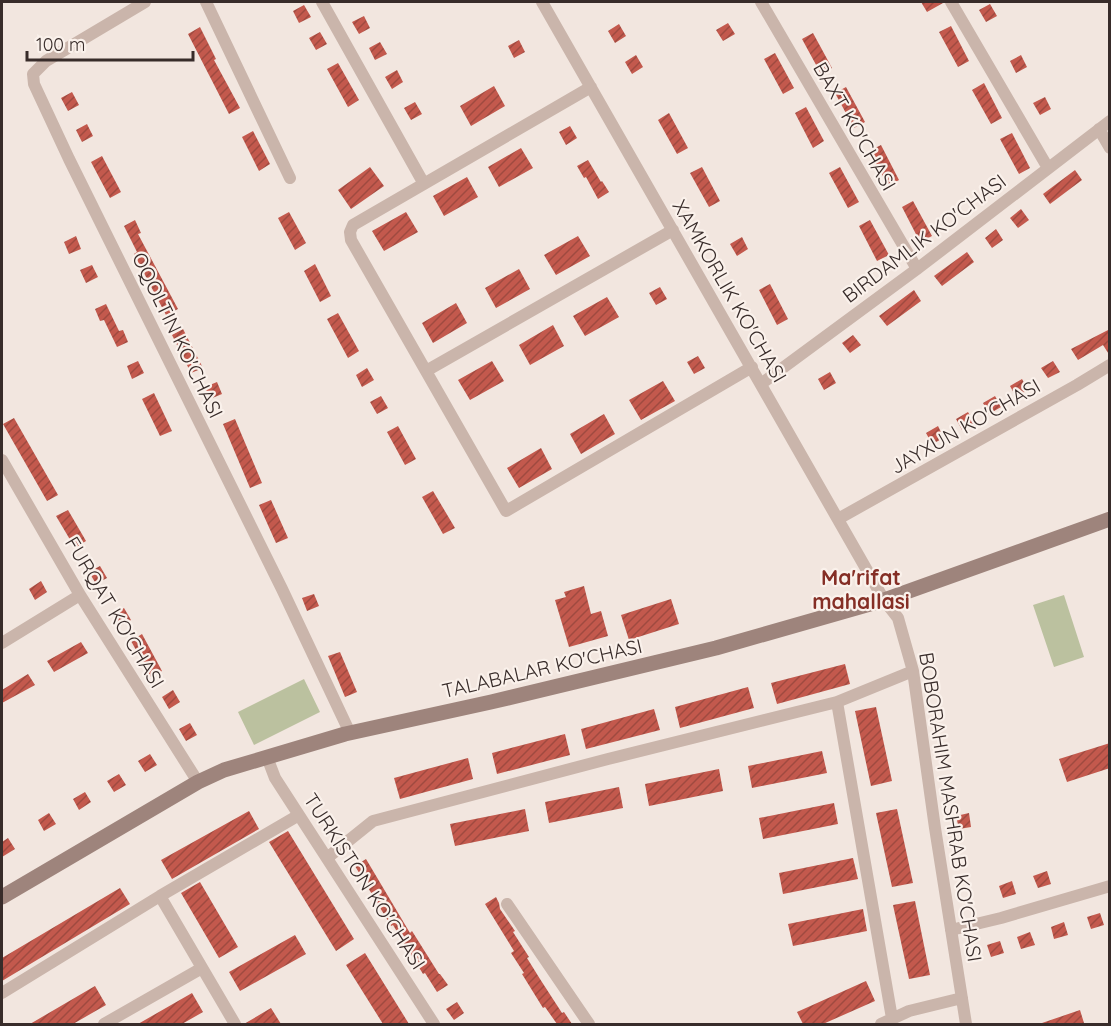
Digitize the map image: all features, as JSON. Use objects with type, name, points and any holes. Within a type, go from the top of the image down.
[{"type":"street","points":[[206,2],[290,178]]},
{"type":"street","points":[[322,2],[424,184]]},
{"type":"street","name":"XAMKORLIK KO'CHASI","points":[[542,2],[884,600]]},
{"type":"street","name":"BAXT KO'CHASI","points":[[761,2],[917,269]]},
{"type":"street","points":[[951,2],[1047,168]]},
{"type":"street","name":"OQOLTIN KO'CHASI","points":[[139,3],[46,61],[33,74],[34,84],[282,589],[350,733]]},
{"type":"street","points":[[591,87],[353,225],[350,232],[351,240],[506,511],[752,367]]},
{"type":"street","name":"BIRDAMLIK KO'CHASI","points":[[761,384],[917,269],[1110,121]]},
{"type":"street","points":[[1099,129],[1110,148]]},
{"type":"street","points":[[426,371],[673,230]]},
{"type":"street","name":"JAYXUN KO'CHASI","points":[[838,519],[1110,365]]},
{"type":"street","name":"FURQAT KO'CHASI","points":[[2,460],[80,595],[198,782]]},
{"type":"street","name":"TALABALAR KO'CHASI","points":[[2,897],[198,782],[224,770],[350,733],[716,648],[884,600],[1110,519]]},
{"type":"street","points":[[2,643],[80,595]]},
{"type":"street","name":"BOBORAHIM MASHRAB KO'CHASI","points":[[884,600],[898,618],[913,671],[934,828],[966,1024]]},
{"type":"street","points":[[327,858],[373,820],[837,702],[913,671]]},
{"type":"street","points":[[837,702],[889,1023],[909,1011],[962,998]]},
{"type":"street","name":"TURKISTON KO'CHASI","points":[[267,757],[275,778],[434,1024]]},
{"type":"street","points":[[2,993],[299,814]]},
{"type":"street","points":[[951,930],[1002,918],[1110,886]]},
{"type":"street","points":[[160,896],[235,1024]]},
{"type":"street","points":[[507,904],[589,1024]]},
{"type":"street","points":[[104,1024],[202,968]]},
{"type":"green space","points":[[1064,595],[1084,657],[1054,667],[1033,605]]},
{"type":"green space","points":[[304,679],[320,712],[254,745],[238,712]]},
{"type":"building","points":[[921,2],[943,2],[943,3],[927,12]]},
{"type":"building","points":[[990,4],[997,16],[986,22],[979,10]]},
{"type":"building","points":[[304,5],[311,17],[299,23],[293,11]]},
{"type":"building","points":[[364,16],[370,28],[359,34],[352,22]]},
{"type":"building","points":[[728,23],[735,34],[723,41],[716,30]]},
{"type":"building","points":[[619,24],[626,36],[615,43],[608,31]]},
{"type":"building","points":[[951,26],[969,61],[958,67],[939,32]]},
{"type":"building","points":[[200,27],[216,59],[214,60],[240,108],[229,114],[188,34]]},
{"type":"building","points":[[320,32],[327,44],[316,50],[309,38]]},
{"type":"building","points":[[813,33],[832,68],[821,74],[802,39]]},
{"type":"building","points":[[519,40],[525,52],[514,58],[508,46]]},
{"type":"building","points":[[380,42],[387,54],[375,60],[369,48]]},
{"type":"building","points":[[775,53],[794,88],[783,94],[764,59]]},
{"type":"building","points":[[636,55],[643,67],[632,74],[625,62]]},
{"type":"building","points":[[1021,55],[1027,67],[1016,73],[1010,61]]},
{"type":"building","points":[[338,63],[359,100],[348,107],[327,69]]},
{"type":"building","points":[[397,70],[403,82],[392,89],[385,77]]},
{"type":"building","points":[[984,83],[1002,118],[991,124],[972,90]]},
{"type":"building","points":[[494,86],[505,106],[471,126],[460,106]]},
{"type":"building","points":[[846,87],[865,122],[854,128],[835,93]]},
{"type":"building","points":[[72,92],[79,105],[68,111],[61,98]]},
{"type":"building","points":[[1045,97],[1051,109],[1040,115],[1033,103]]},
{"type":"building","points":[[415,102],[422,114],[411,120],[404,108]]},
{"type":"building","points":[[806,107],[824,141],[813,148],[795,113]]},
{"type":"building","points":[[669,113],[688,148],[677,154],[658,120]]},
{"type":"building","points":[[87,124],[93,136],[82,142],[76,130]]},
{"type":"building","points":[[570,126],[577,138],[566,145],[559,132]]},
{"type":"building","points":[[253,131],[270,164],[259,171],[242,137]]},
{"type":"building","points":[[1012,133],[1030,168],[1019,174],[1000,139]]},
{"type":"building","points":[[881,145],[899,180],[888,186],[869,151]]},
{"type":"building","points":[[521,148],[533,168],[499,187],[488,167]]},
{"type":"building","points":[[102,156],[121,192],[110,198],[91,162]]},
{"type":"building","points":[[588,160],[609,192],[598,199],[577,166]]},
{"type":"building","points":[[370,167],[384,186],[351,209],[338,190]]},
{"type":"building","points":[[702,167],[720,201],[709,207],[690,173]]},
{"type":"building","points":[[840,167],[859,202],[848,208],[829,173]]},
{"type":"building","points":[[1075,170],[1082,180],[1050,204],[1043,194]]},
{"type":"building","points":[[467,177],[478,197],[444,216],[433,196]]},
{"type":"building","points":[[913,201],[932,236],[920,242],[902,207]]},
{"type":"building","points":[[1021,209],[1029,220],[1018,228],[1010,218]]},
{"type":"building","points":[[289,212],[306,243],[295,250],[278,218]]},
{"type":"building","points":[[406,212],[418,232],[384,251],[372,231]]},
{"type":"building","points":[[135,220],[141,233],[138,234],[178,309],[166,315],[134,254],[137,252],[124,226]]},
{"type":"building","points":[[870,220],[889,255],[877,261],[859,226]]},
{"type":"building","points":[[996,229],[1003,240],[992,248],[985,238]]},
{"type":"building","points":[[76,236],[81,249],[69,254],[64,242]]},
{"type":"building","points":[[578,236],[590,256],[556,275],[544,255]]},
{"type":"building","points":[[742,237],[748,249],[737,256],[730,244]]},
{"type":"building","points":[[967,252],[974,262],[942,286],[934,276]]},
{"type":"building","points":[[315,264],[331,296],[320,302],[304,271]]},
{"type":"building","points":[[92,265],[98,277],[86,283],[80,270]]},
{"type":"building","points":[[519,269],[530,289],[496,308],[485,288]]},
{"type":"building","points":[[770,284],[788,319],[777,325],[759,290]]},
{"type":"building","points":[[660,287],[667,299],[656,305],[649,293]]},
{"type":"building","points":[[914,290],[921,301],[887,326],[879,316]]},
{"type":"building","points":[[607,297],[619,317],[585,336],[573,316]]},
{"type":"building","points":[[456,303],[467,323],[433,343],[422,323]]},
{"type":"building","points":[[106,304],[119,331],[123,330],[128,342],[117,347],[104,320],[100,321],[95,309]]},
{"type":"building","points":[[338,313],[359,351],[348,358],[327,319]]},
{"type":"building","points":[[553,325],[564,346],[530,365],[519,345]]},
{"type":"building","points":[[183,329],[203,368],[191,373],[172,335]]},
{"type":"building","points":[[1110,329],[1110,356],[1103,345],[1078,360],[1071,349]]},
{"type":"building","points":[[853,335],[861,345],[850,353],[842,343]]},
{"type":"building","points":[[698,356],[705,368],[694,374],[687,362]]},
{"type":"building","points":[[138,361],[144,373],[132,379],[127,366]]},
{"type":"building","points":[[492,361],[504,381],[470,400],[458,380]]},
{"type":"building","points":[[1053,361],[1060,372],[1048,378],[1041,368]]},
{"type":"building","points":[[367,368],[374,380],[362,387],[356,375]]},
{"type":"building","points":[[830,372],[836,383],[824,390],[818,379]]},
{"type":"building","points":[[1022,379],[1028,390],[1016,397],[1010,386]]},
{"type":"building","points":[[663,381],[675,401],[641,420],[629,400]]},
{"type":"building","points":[[217,382],[222,394],[210,399],[205,387]]},
{"type":"building","points":[[154,393],[172,431],[160,436],[142,399]]},
{"type":"building","points":[[381,396],[388,408],[377,414],[370,402]]},
{"type":"building","points":[[995,396],[1001,407],[989,414],[983,403]]},
{"type":"building","points":[[968,412],[974,423],[962,430],[956,419]]},
{"type":"building","points":[[604,414],[615,434],[581,454],[570,434]]},
{"type":"building","points":[[14,418],[58,495],[47,501],[3,424]]},
{"type":"building","points":[[235,419],[262,483],[250,488],[223,424]]},
{"type":"building","points":[[398,426],[416,459],[405,465],[387,432]]},
{"type":"building","points":[[938,426],[944,438],[932,444],[926,433]]},
{"type":"building","points":[[541,448],[552,469],[519,488],[507,468]]},
{"type":"building","points":[[433,491],[455,528],[443,534],[422,497]]},
{"type":"building","points":[[271,500],[288,538],[276,543],[259,505]]},
{"type":"building","points":[[68,510],[86,541],[75,548],[56,516]]},
{"type":"building","points":[[100,566],[107,578],[96,584],[89,572]]},
{"type":"building","points":[[41,581],[47,592],[35,600],[29,589]]},
{"type":"building","points":[[584,586],[591,614],[601,611],[608,636],[569,647],[555,600],[566,597],[564,592]]},
{"type":"building","points":[[314,594],[319,606],[307,611],[302,598]]},
{"type":"building","points":[[671,599],[679,624],[629,640],[621,615]]},
{"type":"building","points":[[124,608],[131,620],[120,626],[113,615]]},
{"type":"building","points":[[142,634],[162,671],[151,677],[131,641]]},
{"type":"building","points":[[81,642],[88,653],[54,672],[47,661]]},
{"type":"building","points":[[340,652],[357,692],[345,697],[328,656]]},
{"type":"building","points":[[845,664],[850,684],[777,704],[771,683]]},
{"type":"building","points":[[28,674],[35,685],[2,703],[2,690]]},
{"type":"building","points":[[748,687],[754,708],[680,728],[675,707]]},
{"type":"building","points":[[173,690],[180,702],[169,709],[162,697]]},
{"type":"building","points":[[876,707],[892,781],[871,786],[855,711]]},
{"type":"building","points":[[654,709],[660,730],[586,749],[581,729]]},
{"type":"building","points":[[190,723],[197,735],[186,741],[179,729]]},
{"type":"building","points":[[565,734],[570,755],[497,774],[492,753]]},
{"type":"building","points":[[1110,743],[1110,768],[1067,782],[1059,759]]},
{"type":"building","points":[[822,751],[827,773],[752,788],[748,766]]},
{"type":"building","points":[[150,754],[157,765],[145,772],[138,761]]},
{"type":"building","points":[[468,758],[473,779],[400,799],[394,778]]},
{"type":"building","points":[[719,769],[723,791],[649,806],[645,784]]},
{"type":"building","points":[[119,774],[126,785],[114,792],[107,781]]},
{"type":"building","points":[[619,787],[623,808],[549,823],[545,802]]},
{"type":"building","points":[[85,792],[91,802],[79,810],[73,799]]},
{"type":"building","points":[[834,803],[838,824],[763,839],[759,818]]},
{"type":"building","points":[[525,809],[529,831],[455,846],[450,824]]},
{"type":"building","points":[[897,809],[913,883],[892,887],[876,813]]},
{"type":"building","points":[[249,811],[259,829],[172,879],[161,860]]},
{"type":"building","points":[[49,813],[56,824],[44,831],[38,820]]},
{"type":"building","points":[[969,813],[971,827],[959,829],[956,816]]},
{"type":"building","points":[[288,831],[354,939],[336,951],[269,842]]},
{"type":"building","points":[[8,838],[15,849],[2,857],[2,842]]},
{"type":"building","points":[[853,858],[858,879],[783,894],[779,873]]},
{"type":"building","points":[[366,859],[410,933],[412,931],[448,985],[437,992],[425,973],[423,974],[393,925],[391,926],[355,866]]},
{"type":"building","points":[[1047,871],[1051,884],[1038,888],[1033,876]]},
{"type":"building","points":[[1012,881],[1016,894],[1003,898],[999,886]]},
{"type":"building","points":[[200,882],[238,947],[219,958],[181,893]]},
{"type":"building","points":[[120,888],[130,904],[2,981],[2,958]]},
{"type":"building","points":[[496,897],[500,909],[529,957],[527,958],[562,1013],[564,1012],[572,1024],[557,1024],[545,1007],[543,1008],[522,974],[524,973],[511,953],[514,951],[485,904]]},
{"type":"building","points":[[915,901],[930,975],[909,979],[893,905]]},
{"type":"building","points":[[863,909],[867,931],[793,946],[788,924]]},
{"type":"building","points":[[1100,913],[1104,925],[1091,929],[1087,917]]},
{"type":"building","points":[[1064,922],[1068,935],[1054,939],[1051,927]]},
{"type":"building","points":[[1030,932],[1035,945],[1021,949],[1017,937]]},
{"type":"building","points":[[295,935],[306,954],[240,991],[229,972]]},
{"type":"building","points":[[1000,941],[1004,953],[991,957],[987,945]]},
{"type":"building","points":[[365,953],[409,1024],[383,1024],[346,965]]},
{"type":"building","points":[[866,981],[875,1001],[823,1024],[803,1024],[797,1012]]},
{"type":"building","points":[[95,986],[106,1005],[73,1024],[30,1024]]},
{"type":"building","points":[[192,993],[203,1012],[182,1024],[138,1024]]},
{"type":"building","points":[[457,1002],[464,1013],[454,1020],[446,1009]]},
{"type":"building","points":[[271,1008],[281,1024],[244,1024]]},
{"type":"building","points":[[1080,1010],[1084,1023],[1042,1024],[1042,1023]]},
{"type":"district","name":"Ma'rifat mahallasi","points":[[861,589]]}]
